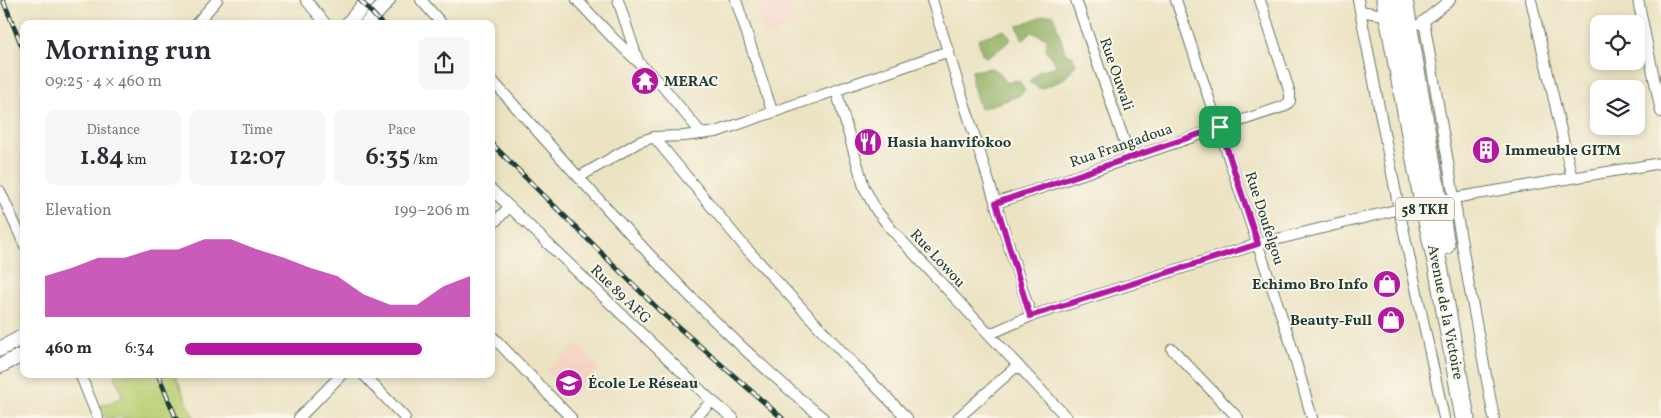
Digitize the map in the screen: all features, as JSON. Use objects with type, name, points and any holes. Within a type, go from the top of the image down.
[{"type":"highway","name":"Avenue de la Victoire","points":[[1403,0],[1478,418]]},
{"type":"highway","name":"Avenue de la Victoire","points":[[1388,8],[1438,200],[1439,271],[1465,418]]},
{"type":"main road","points":[[351,20],[368,0]]},
{"type":"main road","points":[[370,20],[388,0]]},
{"type":"main road","points":[[0,349],[20,338]]},
{"type":"main road","points":[[0,366],[20,356]]},
{"type":"street","points":[[200,20],[217,0]]},
{"type":"street","points":[[306,0],[323,20]]},
{"type":"street","points":[[421,0],[438,20]]},
{"type":"street","points":[[577,0],[659,82],[702,134]]},
{"type":"street","points":[[618,0],[639,63]]},
{"type":"street","points":[[747,0],[736,2],[772,111]]},
{"type":"street","points":[[932,0],[1030,316]]},
{"type":"street","name":"Rue Ouwali","points":[[1076,0],[1130,158]]},
{"type":"street","name":"Rue Doufelgou","points":[[1176,0],[1290,341],[1312,418]]},
{"type":"street","name":"Rua Frangadoua","points":[[996,203],[1285,106],[1290,101],[1290,93],[1260,0]]},
{"type":"street","points":[[1358,0],[1399,209],[1444,418]]},
{"type":"street","points":[[1408,31],[1450,0]]},
{"type":"street","points":[[1531,0],[1572,178]]},
{"type":"street","points":[[1638,0],[1661,112]]},
{"type":"street","points":[[1360,11],[1388,8]]},
{"type":"street","points":[[1424,21],[1438,200],[1494,418]]},
{"type":"street","points":[[579,177],[639,142],[654,136],[716,132],[949,51]]},
{"type":"street","points":[[495,82],[631,235],[733,339],[823,418]]},
{"type":"street","name":"Rue Lowou","points":[[836,90],[864,187],[876,210],[892,230],[1067,418]]},
{"type":"street","points":[[654,136],[744,246],[845,355],[907,418]]},
{"type":"street","points":[[990,334],[1030,316],[1258,244],[1438,200],[1661,163]]},
{"type":"street","points":[[0,192],[4,212],[20,238]]},
{"type":"street","name":"Rue 89 AFG","points":[[495,193],[712,401],[733,418]]},
{"type":"street","points":[[495,222],[509,207]]},
{"type":"street","points":[[495,339],[572,418]]},
{"type":"street","points":[[1172,348],[1238,418]]},
{"type":"street","points":[[958,418],[1018,365]]},
{"type":"street","points":[[82,378],[98,418]]},
{"type":"street","points":[[299,418],[338,378]]},
{"type":"street","points":[[367,378],[405,418]]},
{"type":"street","points":[[695,418],[712,401]]},
{"type":"shaded area","points":[[777,0],[789,0],[796,26],[765,36],[757,6]]},
{"type":"shaded area","name":"École Le Réseau","points":[[578,344],[599,368],[566,396],[547,370]]},
{"type":"green space","points":[[1053,14],[1066,55],[1072,55],[1076,64],[1063,80],[1040,89],[1029,82],[1039,71],[1057,66],[1046,50],[1047,38],[1031,32],[1023,40],[1017,26],[1042,16]]},
{"type":"green space","points":[[1004,30],[1011,39],[1000,49],[986,57],[982,54],[978,39]]},
{"type":"green space","points":[[991,68],[999,72],[1007,83],[1015,80],[1020,82],[1025,90],[1019,96],[980,109],[972,82],[972,71]]},
{"type":"green space","points":[[116,378],[177,378],[194,418],[105,418],[100,406],[123,397]]},
{"type":"railway","points":[[3,0],[20,41]]},
{"type":"railway","points":[[360,0],[378,20]]},
{"type":"railway","points":[[495,147],[661,312],[782,418]]},
{"type":"railway","points":[[160,378],[176,418]]},
{"type":"place","name":"MERAC","points":[[645,81]]},
{"type":"place","name":"Hasia hanvifokoo","points":[[868,142]]},
{"type":"place","name":"Immeuble GITM","points":[[1486,150]]},
{"type":"place","name":"Echimo Bro Info","points":[[1387,284]]},
{"type":"place","name":"Beauty-Full","points":[[1391,320]]},
{"type":"place","name":"École Le Réseau","points":[[569,383]]},
{"type":"route","points":[[1220,127],[1258,244],[1030,316],[996,203],[1220,127]]}]
